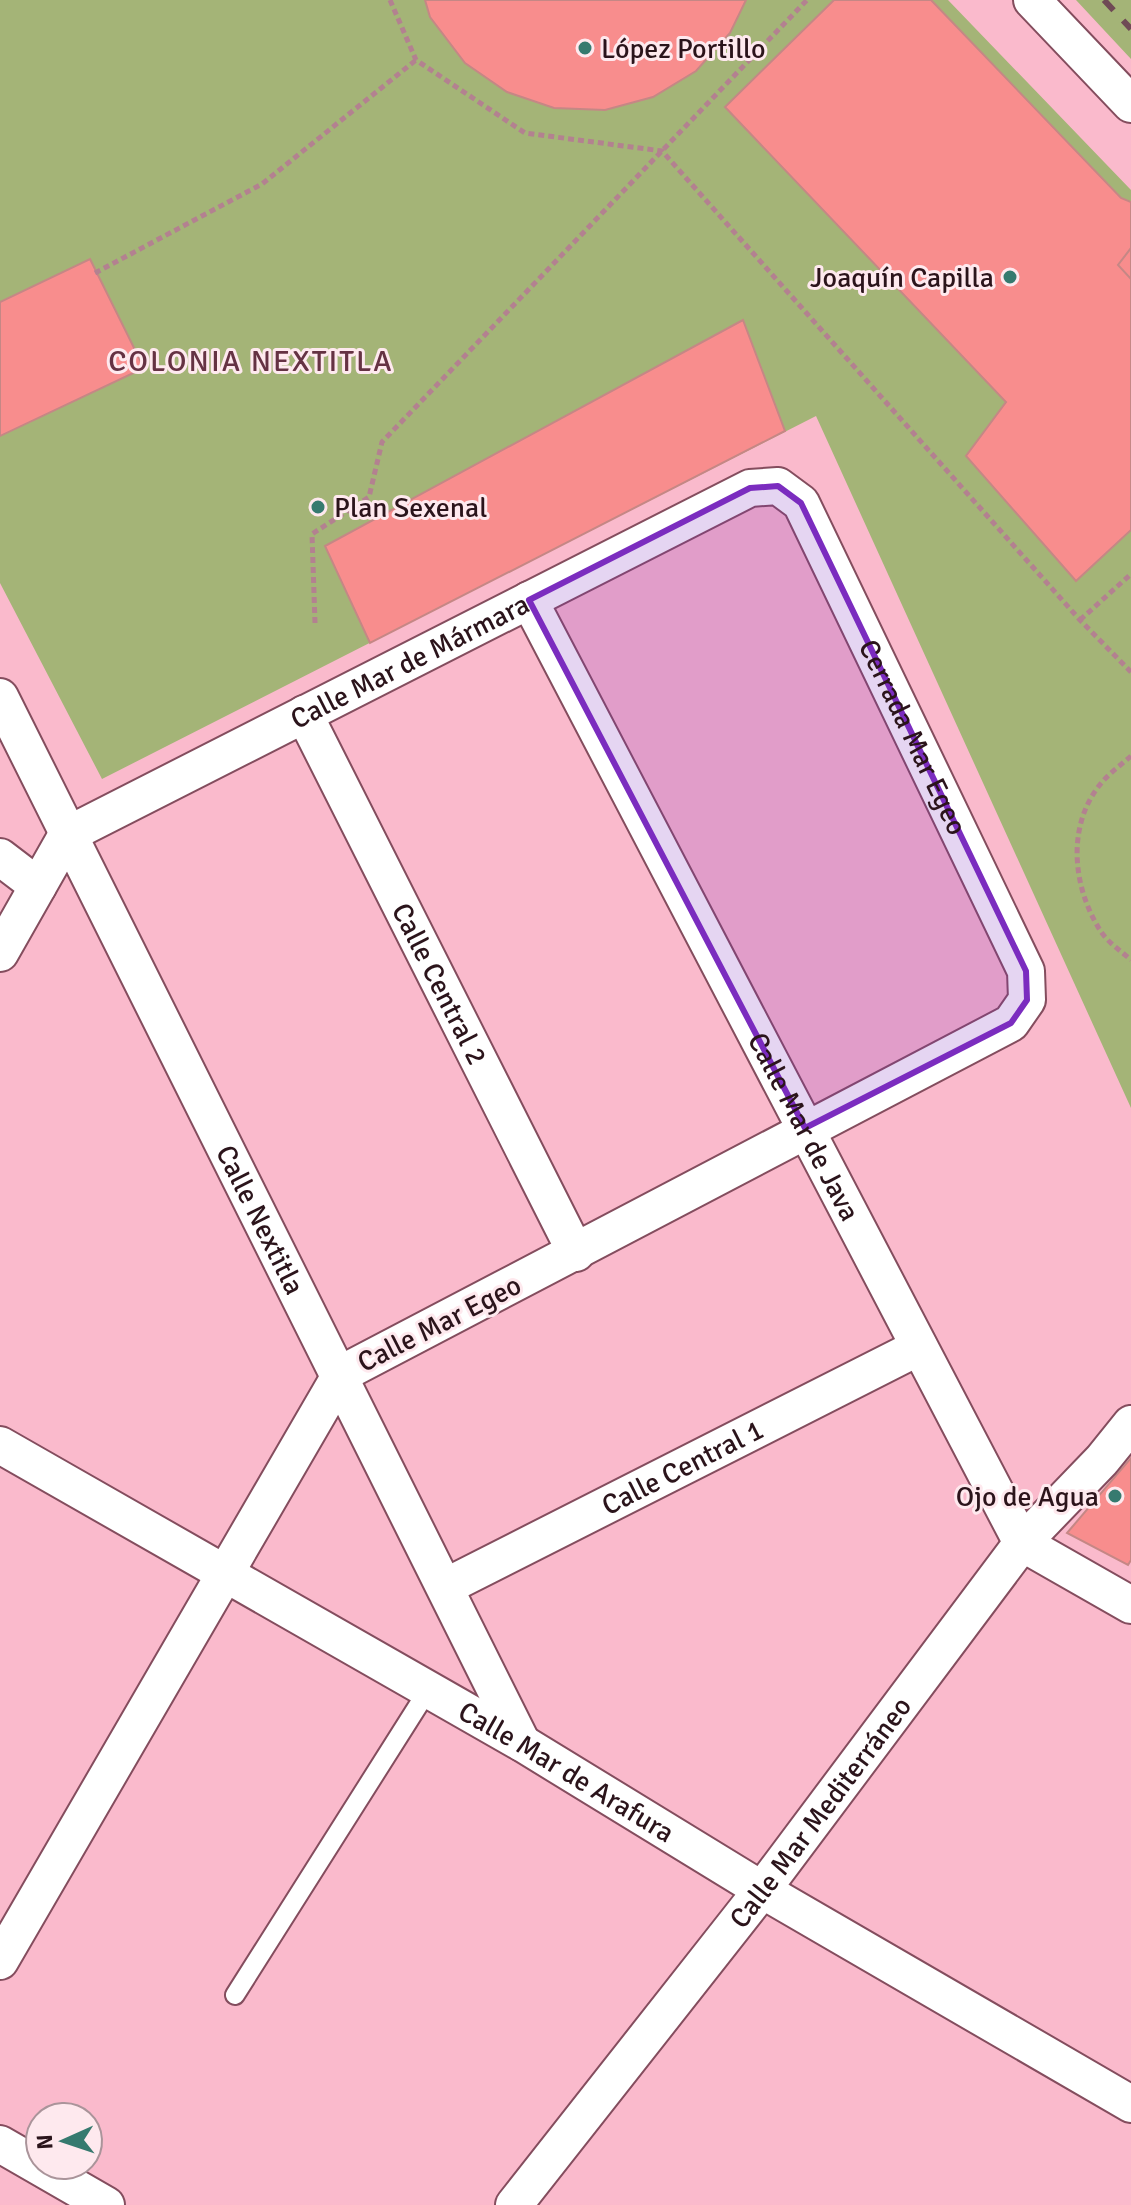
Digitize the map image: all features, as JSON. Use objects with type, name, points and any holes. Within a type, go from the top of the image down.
[{"type":"street","points":[[1032,0],[1131,104]]},
{"type":"street","name":"Cerrada Mar Egeo","points":[[750,488],[778,486],[801,503],[1026,971],[1027,1000],[1011,1023]]},
{"type":"street","name":"Calle Mar de Mármara","points":[[67,835],[750,488]]},
{"type":"street","name":"Calle Mar de Java","points":[[529,600],[1022,1543]]},
{"type":"street","name":"Calle Nextitla","points":[[0,697],[341,1374],[522,1743]]},
{"type":"street","name":"Calle Central 2","points":[[304,714],[576,1253]]},
{"type":"street","points":[[0,953],[67,835]]},
{"type":"street","points":[[0,857],[38,886]]},
{"type":"street","name":"Calle Mar Egeo","points":[[0,1961],[341,1374],[576,1253],[805,1128],[1011,1023]]},
{"type":"street","name":"Calle Central 1","points":[[445,1587],[919,1347]]},
{"type":"street","name":"Calle Mar Mediterráneo","points":[[514,2205],[762,1890],[1022,1543],[1102,1460],[1131,1424]]},
{"type":"street","name":"Calle Mar de Arafura","points":[[0,1445],[522,1743],[762,1890],[1131,2104]]},
{"type":"street","points":[[1022,1543],[1131,1605]]},
{"type":"street","points":[[0,2144],[106,2205]]},
{"type":"lane","points":[[235,1995],[428,1690]]},
{"type":"path","points":[[390,0],[416,60],[525,133],[662,151],[1080,620],[1131,672]]},
{"type":"path","points":[[315,623],[312,534],[369,497],[382,442],[807,0]]},
{"type":"path","points":[[95,273],[262,184],[416,60]]},
{"type":"path","points":[[1080,620],[1131,574]]},
{"type":"path","points":[[1131,756],[1102,781],[1083,817],[1076,857],[1082,898],[1101,933],[1131,960]]},
{"type":"highlighted area","points":[[778,486],[801,503],[1026,971],[1027,1000],[1011,1023],[805,1128],[529,600],[750,488]]},
{"type":"green space","name":"Plan Sexenal","points":[[0,0],[948,0],[1131,190],[1131,1108],[816,416],[102,779],[0,583]]},
{"type":"green space","points":[[1076,0],[1131,0],[1131,59]]},
{"type":"building","name":"López Portillo","points":[[425,0],[746,0],[730,33],[696,71],[653,97],[605,110],[554,108],[507,92],[465,63],[430,17]]},
{"type":"building","name":"Joaquín Capilla","points":[[834,0],[931,0],[1121,198],[1131,202],[1131,530],[1076,581],[966,456],[1006,402],[725,107]]},
{"type":"building","points":[[1131,248],[1131,279],[1118,265]]},
{"type":"building","points":[[90,259],[144,368],[0,436],[0,302]]},
{"type":"building","points":[[743,320],[785,431],[370,643],[325,546]]},
{"type":"building","name":"Ojo de Agua","points":[[1131,1458],[1131,1560],[1128,1565],[1067,1533]]},
{"type":"railway","points":[[1104,0],[1131,29]]},
{"type":"place","name":"López Portillo","points":[[585,48]]},
{"type":"place","name":"Joaquín Capilla","points":[[1010,277]]},
{"type":"place","name":"Plan Sexenal","points":[[318,507]]},
{"type":"place","name":"Ojo de Agua","points":[[1115,1496]]},
{"type":"district","name":"COLONIA NEXTITLA","points":[[251,361]]}]
